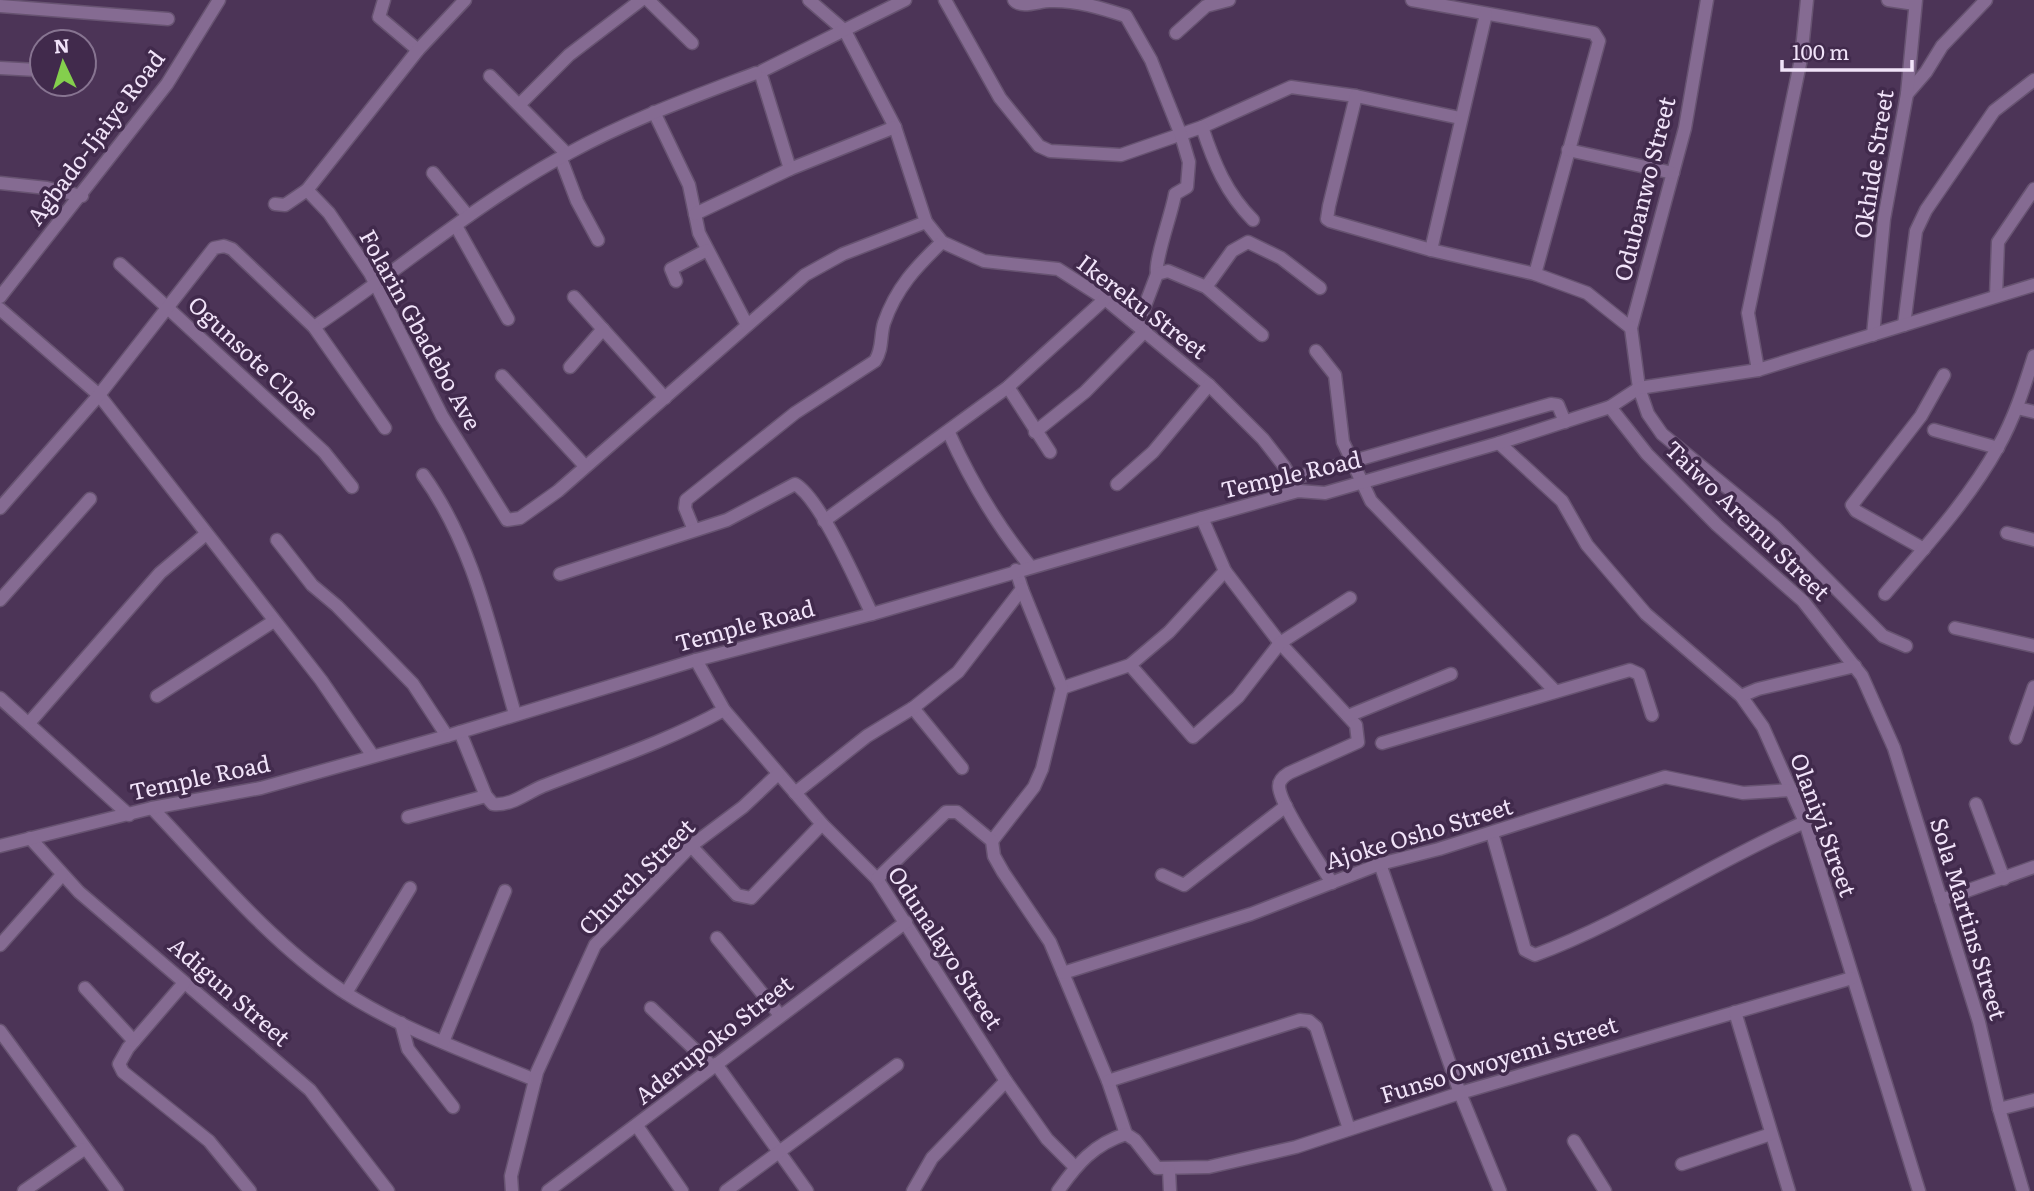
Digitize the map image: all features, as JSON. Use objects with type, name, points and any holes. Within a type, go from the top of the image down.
[{"type":"street","name":"Agbado-Ijaiye Road","points":[[0,297],[82,196],[167,84],[219,0]]},
{"type":"street","points":[[384,0],[379,17],[418,50]]},
{"type":"street","points":[[275,204],[285,205],[307,190],[418,50],[465,0]]},
{"type":"street","points":[[520,104],[569,55],[641,0]]},
{"type":"street","points":[[648,0],[692,43]]},
{"type":"street","name":"Ikereku Street","points":[[809,0],[845,32],[895,127],[926,222],[942,242],[984,261],[1058,269],[1105,299],[1209,385],[1263,439],[1294,485]]},
{"type":"street","points":[[314,327],[468,216],[564,156],[654,112],[760,74],[905,0]]},
{"type":"street","points":[[946,0],[1000,97],[1039,146],[1063,154],[1121,155],[1191,131],[1292,87],[1356,96],[1460,118]]},
{"type":"street","points":[[1014,0],[1021,4],[1075,2],[1126,16],[1233,200],[1253,220]]},
{"type":"street","points":[[1176,33],[1204,3],[1229,0]]},
{"type":"street","points":[[1412,0],[1537,21],[1594,33],[1598,37],[1535,274]]},
{"type":"street","name":"Odubanwo Street","points":[[1707,0],[1700,53],[1673,173],[1631,328],[1637,390],[1648,414],[1662,434],[1775,527],[1882,636],[1906,646]]},
{"type":"street","points":[[1758,370],[1748,313],[1801,60],[1807,0]]},
{"type":"street","points":[[1888,0],[1915,2]]},
{"type":"street","points":[[1907,94],[1926,72],[1942,46],[1986,0]]},
{"type":"street","name":"Okhide Street","points":[[1873,335],[1884,219],[1907,94],[1915,2]]},
{"type":"street","points":[[0,6],[52,5],[169,19]]},
{"type":"street","points":[[1431,250],[1486,14]]},
{"type":"street","points":[[0,68],[28,70]]},
{"type":"street","points":[[760,74],[790,169]]},
{"type":"street","points":[[490,76],[520,104],[564,156],[577,201],[598,240]]},
{"type":"street","points":[[1904,325],[1916,231],[1926,210],[1994,111],[2034,80]]},
{"type":"street","points":[[1356,96],[1327,219],[1431,250],[1535,274],[1587,293],[1631,328]]},
{"type":"street","points":[[654,112],[689,185],[707,250],[747,325]]},
{"type":"street","points":[[695,214],[790,169],[895,127]]},
{"type":"street","points":[[1035,432],[1085,392],[1142,327],[1157,274],[1157,260],[1169,227],[1175,194],[1187,187],[1191,131]]},
{"type":"street","points":[[1568,150],[1673,173]]},
{"type":"street","points":[[433,173],[468,216]]},
{"type":"street","points":[[0,183],[47,188],[82,196]]},
{"type":"street","points":[[1996,296],[1998,242],[2034,189]]},
{"type":"street","name":"Folarin Gbadebo Ave","points":[[307,190],[347,239],[370,273],[374,286],[455,439],[507,520],[513,520],[558,491],[585,466]]},
{"type":"street","points":[[502,376],[585,466],[805,275],[843,254],[926,222]]},
{"type":"street","points":[[456,226],[509,319]]},
{"type":"street","points":[[694,530],[685,508],[686,500],[795,413],[875,361],[880,354],[888,312],[900,284],[942,242]]},
{"type":"street","points":[[1206,287],[1232,251],[1248,242],[1281,258],[1320,288]]},
{"type":"street","points":[[0,508],[99,395],[214,248],[224,246],[232,249],[314,327],[385,428]]},
{"type":"street","points":[[676,281],[671,269],[707,250]]},
{"type":"street","name":"Ogunsote Close","points":[[120,264],[324,452],[352,487]]},
{"type":"street","points":[[1157,274],[1168,271],[1206,287],[1262,335]]},
{"type":"street","points":[[1637,390],[1758,370],[2034,285]]},
{"type":"street","points":[[574,297],[665,398]]},
{"type":"street","points":[[824,521],[949,433],[1008,387],[1105,299]]},
{"type":"street","points":[[0,309],[99,395],[321,680],[373,756]]},
{"type":"street","points":[[570,367],[603,329]]},
{"type":"street","points":[[1316,351],[1335,375],[1343,442],[1351,464],[1363,481],[1371,501],[1555,691]]},
{"type":"street","points":[[1885,594],[1957,507],[1998,448],[2017,408],[2034,356]]},
{"type":"street","points":[[1924,549],[1856,511],[1852,505],[1921,416],[1944,375]]},
{"type":"street","points":[[1117,484],[1153,452],[1209,385]]},
{"type":"street","points":[[1008,387],[1050,452]]},
{"type":"street","name":"Temple Road","points":[[0,846],[152,808],[261,788],[453,734],[696,660],[872,614],[1030,566],[1130,541],[1294,485],[1325,493],[1565,422],[1611,406],[1637,390]]},
{"type":"street","points":[[1294,485],[1427,437],[1551,404],[1558,405],[1565,422]]},
{"type":"street","name":"Taiwo Aremu Street","points":[[1611,406],[1647,454],[1802,601],[1855,666]]},
{"type":"street","points":[[2017,408],[2034,412]]},
{"type":"street","points":[[1934,430],[1998,448]]},
{"type":"street","points":[[949,433],[970,480],[1003,533],[1030,566]]},
{"type":"street","name":"Olaniyi Street","points":[[1499,443],[1562,501],[1587,545],[1646,614],[1741,696],[1763,727],[1805,822],[1919,1191]]},
{"type":"street","points":[[423,475],[440,498],[467,551],[515,714]]},
{"type":"street","points":[[561,574],[727,520],[795,484],[814,504],[872,614]]},
{"type":"street","points":[[0,600],[90,499]]},
{"type":"street","points":[[1202,518],[1225,571],[1280,643],[1356,725],[1358,742],[1282,778],[1279,786],[1286,807],[1332,883]]},
{"type":"street","points":[[2007,533],[2034,540]]},
{"type":"street","points":[[29,723],[160,573],[206,534]]},
{"type":"street","points":[[277,540],[312,585],[337,606],[413,684],[453,734],[486,796],[493,804],[504,805],[539,787],[683,732],[724,710]]},
{"type":"street","points":[[992,841],[1034,787],[1042,769],[1062,688],[1016,570]]},
{"type":"street","points":[[1062,688],[1130,665],[1169,632],[1225,571]]},
{"type":"street","points":[[795,793],[958,672],[1022,589]]},
{"type":"street","points":[[1130,665],[1193,737],[1238,697],[1280,643],[1350,598]]},
{"type":"street","points":[[157,696],[274,621]]},
{"type":"street","points":[[1955,628],[2034,646]]},
{"type":"street","name":"Odunalayo Street","points":[[696,660],[724,710],[822,824],[877,879],[1006,1081],[1047,1139],[1075,1167]]},
{"type":"street","points":[[1741,696],[1758,689],[1855,666]]},
{"type":"street","name":"Sola Martins Street","points":[[1855,666],[1894,748],[1979,1022],[1999,1109],[2024,1191]]},
{"type":"street","points":[[1382,743],[1617,673],[1635,671],[1652,715]]},
{"type":"street","points":[[1348,716],[1451,674]]},
{"type":"street","points":[[2016,738],[2034,687]]},
{"type":"street","points":[[0,699],[128,815]]},
{"type":"street","points":[[913,708],[962,768]]},
{"type":"street","name":"Church Street","points":[[512,1191],[511,1176],[535,1080],[596,945],[691,846],[743,807],[778,774]]},
{"type":"street","name":"Ajoke Osho Street","points":[[1063,973],[1238,918],[1380,864],[1492,833],[1665,777],[1673,776],[1714,789],[1743,793],[1791,790]]},
{"type":"street","points":[[408,817],[486,796]]},
{"type":"street","points":[[1976,804],[2004,879]]},
{"type":"street","points":[[1162,875],[1184,885],[1286,807]]},
{"type":"street","points":[[152,808],[283,943],[346,993],[401,1023],[535,1080]]},
{"type":"street","points":[[877,879],[946,812],[957,812],[992,841],[994,856],[1050,942],[1108,1081],[1126,1134],[1163,1169],[1170,1191]]},
{"type":"street","points":[[1492,833],[1525,950],[1529,955],[1535,955],[1586,936],[1751,845],[1805,822]]},
{"type":"street","points":[[691,846],[737,895],[751,898],[822,824]]},
{"type":"street","name":"Adigun Street","points":[[30,838],[62,875],[310,1090],[388,1191]]},
{"type":"street","points":[[1380,864],[1460,1093],[1500,1191]]},
{"type":"street","points":[[1941,900],[2034,867]]},
{"type":"street","points":[[0,944],[62,875]]},
{"type":"street","points":[[346,993],[410,888]]},
{"type":"street","points":[[443,1042],[505,891]]},
{"type":"street","name":"Aderupoko Street","points":[[554,1189],[779,1014],[906,922]]},
{"type":"street","points":[[717,938],[779,1014]]},
{"type":"street","name":"Funso Owoyemi Street","points":[[1163,1169],[1209,1167],[1296,1147],[1460,1093],[1852,978]]},
{"type":"street","points":[[184,983],[121,1057],[119,1064],[123,1072],[209,1141],[250,1191]]},
{"type":"street","points":[[85,988],[134,1041]]},
{"type":"street","points":[[651,1008],[714,1065],[807,1191]]},
{"type":"street","points":[[1735,1012],[1789,1191]]},
{"type":"street","points":[[1108,1081],[1288,1023],[1309,1021],[1316,1027],[1349,1129]]},
{"type":"street","points":[[401,1023],[408,1049],[453,1107]]},
{"type":"street","points":[[0,1031],[117,1191]]},
{"type":"street","points":[[726,1191],[897,1065]]},
{"type":"street","points":[[913,1191],[932,1158],[1006,1081]]},
{"type":"street","points":[[1999,1109],[2034,1100]]},
{"type":"street","points":[[637,1126],[682,1191]]},
{"type":"street","points":[[1058,1191],[1075,1167],[1107,1140],[1126,1134]]},
{"type":"street","points":[[1682,1164],[1771,1134]]},
{"type":"street","points":[[1574,1141],[1605,1191]]},
{"type":"street","points":[[24,1191],[84,1149]]}]
